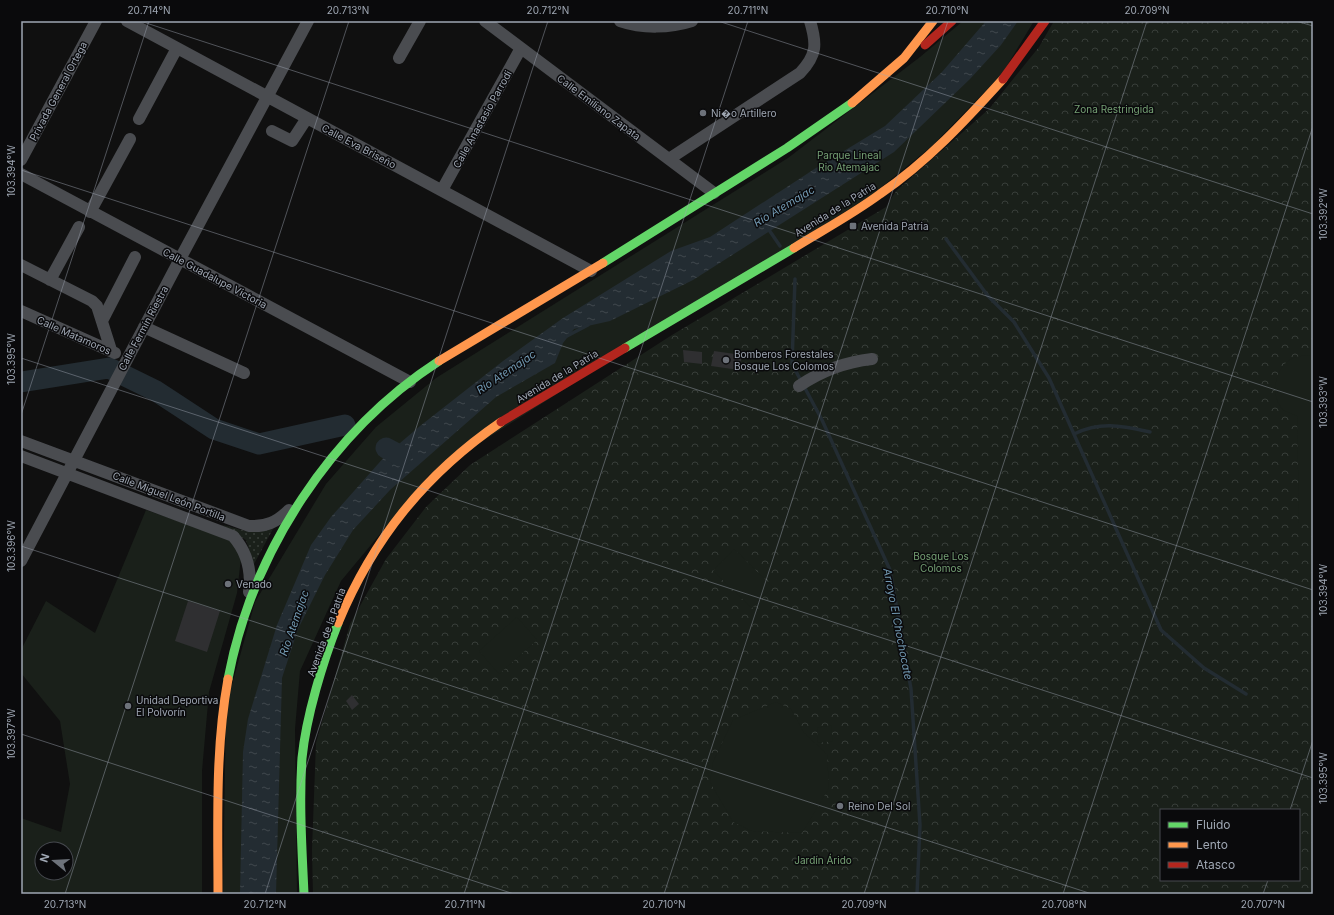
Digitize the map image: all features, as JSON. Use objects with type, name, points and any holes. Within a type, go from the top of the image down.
[{"type":"main road","points":[[901,61],[933,21]]},
{"type":"main road","points":[[219,894],[217,783],[218,748],[223,704],[230,667],[246,608],[257,579],[274,544],[308,491],[332,459],[363,423],[410,382],[444,358],[590,271],[833,117],[901,61],[936,37],[952,21]]},
{"type":"main road","name":"Avenida de la Patria","points":[[304,894],[301,788],[306,737],[322,668],[349,596],[380,543],[399,515],[423,488],[459,452],[500,423],[849,215],[881,194],[932,153],[969,117],[1011,70],[1045,21]]},
{"type":"main road","points":[[1011,70],[1015,51],[1020,40]]},
{"type":"main road","points":[[294,870],[302,849]]},
{"type":"street","name":"Privada General Ortega","points":[[21,160],[96,21]]},
{"type":"street","name":"Calle Eva Briseño","points":[[127,21],[590,271]]},
{"type":"street","name":"Calle Fermín Riestra","points":[[21,561],[266,96],[308,21]]},
{"type":"street","points":[[398,58],[420,21]]},
{"type":"street","name":"Calle Emiliano Zapata","points":[[485,21],[714,193]]},
{"type":"street","points":[[620,21],[651,26],[677,25],[692,21]]},
{"type":"street","points":[[669,159],[800,73],[807,65],[815,50],[816,42],[810,21]]},
{"type":"street","points":[[139,119],[177,48]]},
{"type":"street","name":"Calle Anastasio Parrodi","points":[[442,190],[521,48]]},
{"type":"street","points":[[272,131],[296,144],[307,118]]},
{"type":"street","points":[[90,212],[130,139]]},
{"type":"street","name":"Calle Guadalupe Victoria","points":[[21,174],[410,382]]},
{"type":"street","points":[[50,280],[79,227]]},
{"type":"street","points":[[102,322],[135,257]]},
{"type":"street","points":[[21,265],[97,306],[111,350]]},
{"type":"street","name":"Calle Matamoros","points":[[21,311],[111,350],[126,361]]},
{"type":"street","points":[[144,327],[244,373]]},
{"type":"street","points":[[800,386],[814,376],[852,361],[872,359]]},
{"type":"street","name":"Calle Miguel León Portilla","points":[[21,441],[249,526],[272,524],[282,517],[308,491]]},
{"type":"street","name":"Calle Miguel León Portilla","points":[[21,456],[233,536],[242,546],[247,557],[250,583],[246,608]]},
{"type":"street","points":[[219,530],[224,516]]},
{"type":"green space","name":"Parque Lineal Rio Atemajac","points":[[963,21],[1034,21],[1002,74],[932,146],[873,194],[429,475],[341,581],[300,671],[295,729],[297,894],[223,894],[226,706],[255,602],[326,484],[376,427],[436,378],[788,158],[920,57]]},
{"type":"green space","name":"Bosque Los Colomos","points":[[1054,21],[1313,21],[1313,894],[313,894],[312,850],[316,743],[350,624],[386,559],[426,507],[470,465],[672,335],[886,207],[896,191],[989,109],[1039,47]]},
{"type":"green space","points":[[1299,356],[1313,356],[1313,523],[1299,523],[1297,416],[1285,411],[1280,406],[1277,400],[1276,386],[1279,372],[1289,360]]},
{"type":"green space","name":"Unidad Deportiva El Polvorín","points":[[146,510],[231,539],[241,558],[237,593],[209,692],[202,771],[202,894],[23,894],[21,875],[21,818],[61,832],[70,784],[60,721],[21,673],[21,650],[46,601],[95,633]]},
{"type":"green space","points":[[222,525],[253,532],[274,527],[254,564],[246,540]]},
{"type":"green space","points":[[734,549],[773,587],[752,608],[713,571]]},
{"type":"green space","points":[[517,617],[537,640],[499,674],[479,651]]},
{"type":"green space","points":[[776,702],[791,709],[804,733],[827,754],[829,788],[802,833],[752,831],[733,822],[710,782],[713,762],[733,720]]},
{"type":"green space","points":[[831,725],[833,741],[818,743],[817,728]]},
{"type":"water","points":[[986,21],[1018,21],[1001,45],[970,79],[894,152],[693,280],[610,321],[574,329],[563,343],[555,363],[496,397],[390,490],[353,530],[325,575],[298,629],[282,678],[276,894],[240,894],[243,752],[248,719],[277,625],[311,545],[331,517],[386,455],[420,426],[503,361],[563,318],[671,251],[710,237],[816,168],[885,126],[942,72]]},
{"type":"building","points":[[683,350],[702,352],[702,364],[684,362]]},
{"type":"building","name":"Bomberos Forestales Bosque Los Colomos","points":[[714,351],[742,355],[739,370],[711,366]]},
{"type":"building","points":[[188,601],[220,611],[207,652],[175,641]]},
{"type":"building","points":[[352,695],[359,704],[352,710],[346,701]]},
{"type":"waterway","points":[[767,227],[780,246]]},
{"type":"waterway","points":[[946,239],[988,296],[1014,322],[1049,378],[1161,630],[1204,668],[1246,694]]},
{"type":"waterway","name":"Arroyo El Chochocate","points":[[795,279],[792,364],[822,420],[890,570],[911,689],[920,825],[917,894]]},
{"type":"waterway","name":"Río Atemajac","points":[[567,336],[588,325]]},
{"type":"waterway","points":[[21,382],[109,368],[156,391],[214,429],[259,444],[345,425]]},
{"type":"waterway","points":[[1074,434],[1093,427],[1103,426],[1130,428],[1150,432]]},
{"type":"waterway","points":[[386,448],[401,456]]},
{"type":"traffic: fast","points":[[603,263],[787,148],[852,103]]},
{"type":"traffic: fast","points":[[625,348],[794,248]]},
{"type":"traffic: fast","points":[[228,679],[240,632],[256,586],[277,541],[302,499],[331,459],[364,422],[400,390],[439,361]]},
{"type":"traffic: fast","points":[[304,894],[301,809],[301,775],[304,742],[316,689],[338,623]]},
{"type":"traffic: slow","points":[[852,103],[904,58],[933,21]]},
{"type":"traffic: slow","points":[[794,248],[870,201],[897,182],[930,155],[1003,79]]},
{"type":"traffic: slow","points":[[439,361],[603,263]]},
{"type":"traffic: slow","points":[[338,623],[352,592],[368,563],[404,510],[425,486],[448,464],[501,422]]},
{"type":"traffic: slow","points":[[218,894],[219,759],[228,679]]},
{"type":"traffic: jam","points":[[925,45],[952,21]]},
{"type":"traffic: jam","points":[[1003,79],[1045,21]]},
{"type":"traffic: jam","points":[[501,422],[625,348]]},
{"type":"place","name":"Ni�o Artillero","points":[[703,113]]},
{"type":"place","name":"Avenida Patria","points":[[853,226]]},
{"type":"place","name":"Bomberos Forestales Bosque Los Colomos","points":[[726,360]]},
{"type":"place","name":"Venado","points":[[228,584]]},
{"type":"place","name":"Unidad Deportiva El Polvorín","points":[[128,706]]},
{"type":"place","name":"Reino Del Sol","points":[[840,806]]},
{"type":"park label","name":"Zona Restringida","points":[[1114,109]]},
{"type":"park label","name":"Jardín Árido","points":[[823,860]]}]
